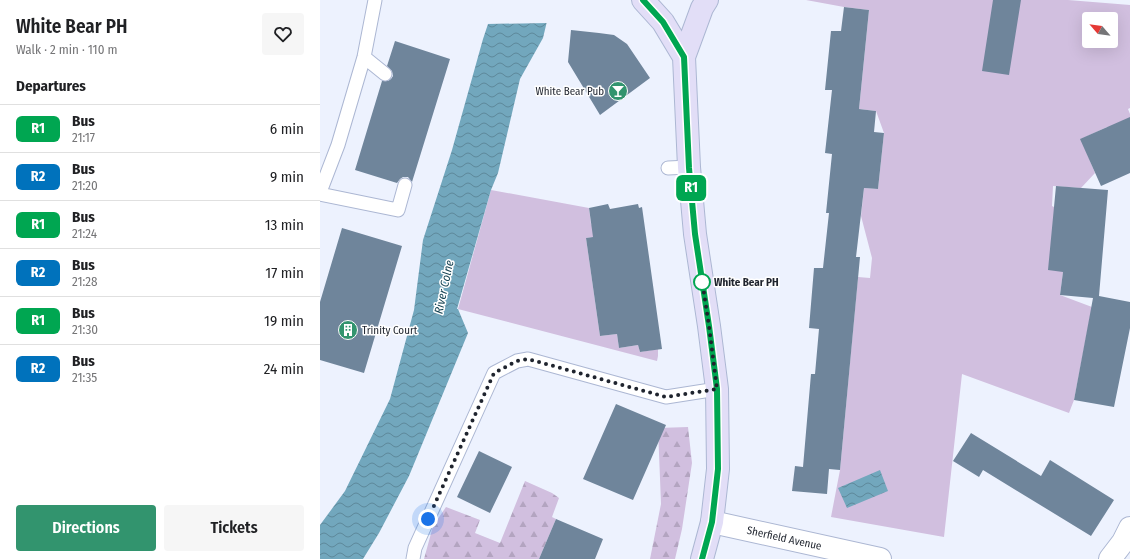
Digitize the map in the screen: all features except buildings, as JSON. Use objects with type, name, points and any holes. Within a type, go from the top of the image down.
[{"type":"street","points":[[643,0],[663,22],[684,57]]},
{"type":"street","points":[[702,559],[712,522],[718,469],[717,389],[695,234],[689,168],[684,57],[702,8],[707,0]]},
{"type":"street","name":"Sherfield Avenue","points":[[712,522],[880,559]]},
{"type":"street","points":[[1110,559],[1123,542],[1130,528]]},
{"type":"lane","points":[[375,0],[366,51],[338,145],[320,193],[398,210],[405,185]]},
{"type":"lane","points":[[366,51],[385,74]]},
{"type":"lane","points":[[668,168],[689,168]]},
{"type":"lane","points":[[412,559],[415,548],[494,373],[517,361],[528,359],[666,397],[717,389]]},
{"type":"green space","points":[[806,0],[1068,0],[1130,5],[1130,108],[1128,109],[1130,114],[1130,132],[1107,127],[1081,139],[1095,173],[1081,188],[1053,186],[1052,206],[1054,207],[1063,272],[1060,295],[1092,307],[1074,400],[1069,413],[962,374],[944,537],[831,517],[840,470],[858,277],[870,278],[872,258],[861,216],[864,188],[878,189],[884,133],[876,111],[859,109],[869,10]]},
{"type":"green space","points":[[491,190],[589,208],[591,224],[601,236],[586,238],[600,336],[617,334],[619,348],[638,345],[640,352],[658,349],[657,361],[458,309]]},
{"type":"green space","points":[[688,427],[692,463],[682,529],[675,559],[650,559],[661,504],[658,428]]},
{"type":"green space","points":[[525,481],[552,493],[559,498],[552,517],[556,519],[539,559],[424,559],[433,526],[446,507],[480,520],[475,533],[500,543]]},
{"type":"water","name":"River Colne","points":[[496,0],[552,0],[543,38],[520,79],[498,173],[491,190],[457,309],[468,333],[409,476],[379,533],[363,559],[320,559],[320,525],[345,491],[390,399],[414,310],[423,240],[452,150],[483,39]]},
{"type":"water","points":[[880,470],[888,491],[847,508],[838,488]]},
{"type":"pier","points":[[494,0],[554,0],[549,23],[486,24]]},
{"type":"bus line","name":"R1","points":[[643,0],[663,22],[684,57],[689,168],[695,234],[717,389],[718,469],[712,522],[702,559]]},
{"type":"place","name":"White Bear Pub","points":[[618,91]]},
{"type":"place","name":"White Bear PH","points":[[702,282]]},
{"type":"place","name":"Trinity Court","points":[[348,330]]},
{"type":"route","points":[[428,519],[494,373],[517,361],[528,359],[666,397],[717,389],[702,280],[702,282]]}]
